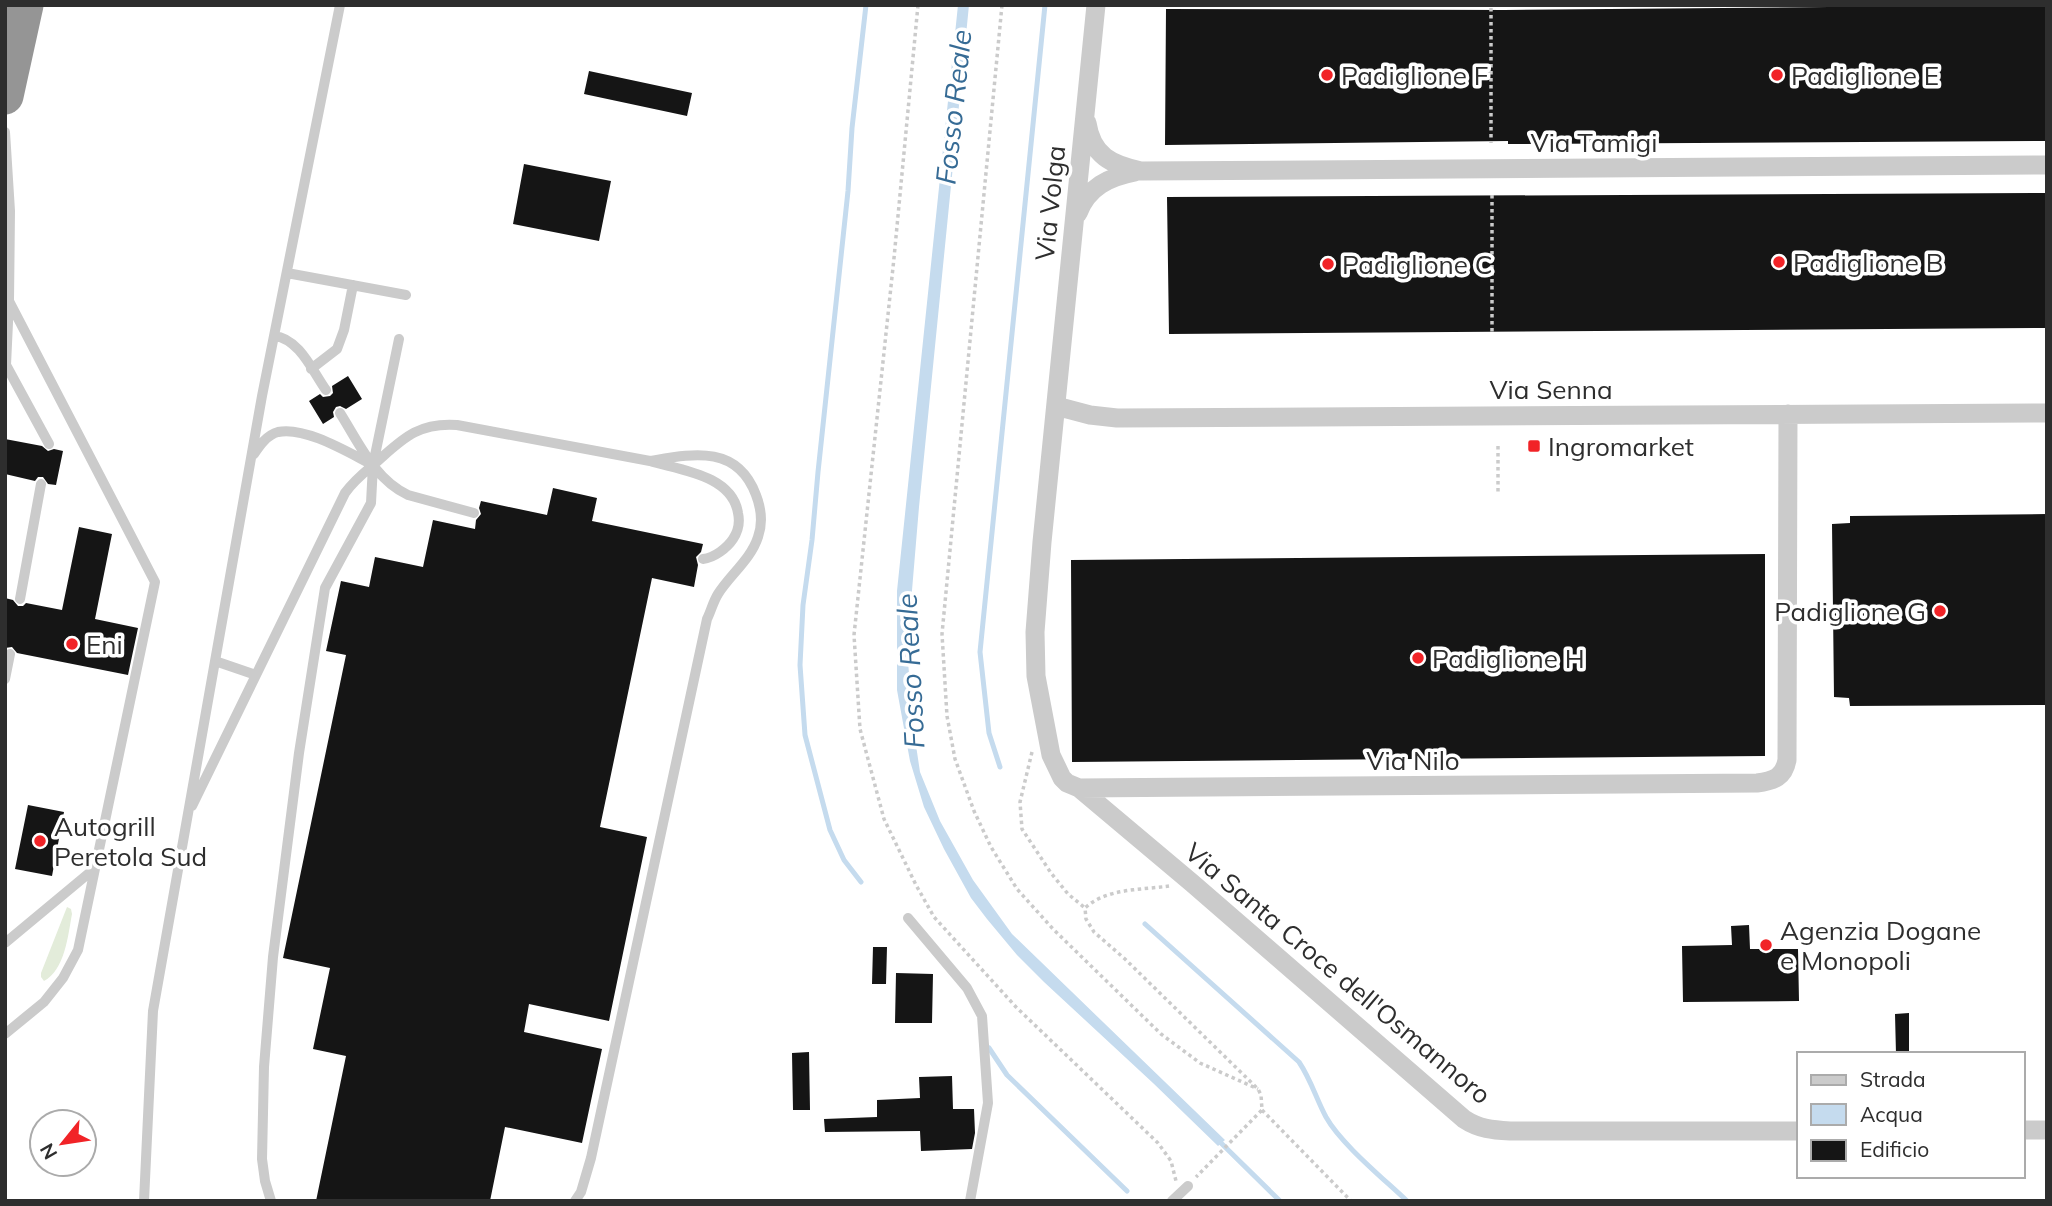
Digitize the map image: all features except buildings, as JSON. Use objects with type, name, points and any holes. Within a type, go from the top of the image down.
[{"type":"highway","points":[[5,96],[25,5]]},
{"type":"street","name":"Via Volga","points":[[1056,406],[1096,5]]},
{"type":"street","name":"Via Tamigi","points":[[1086,108],[1088,130],[1099,152],[1119,166],[1141,171]]},
{"type":"street","name":"Via Tamigi","points":[[1074,220],[1086,196],[1094,188],[1120,175],[1141,171],[2047,165]]},
{"type":"street","name":"Via Senna","points":[[1056,406],[1090,415],[1117,418],[2047,413]]},
{"type":"street","points":[[1056,406],[1035,632],[1036,676],[1051,755],[1058,772],[1067,783],[1079,788]]},
{"type":"street","name":"Via Nilo","points":[[1079,788],[1766,782],[1781,776],[1787,760],[1788,414]]},
{"type":"street","name":"Via Santa Croce dell'Osmannoro","points":[[1079,788],[1464,1119],[1482,1129],[1797,1130]]},
{"type":"street","points":[[2024,1130],[2047,1130]]},
{"type":"lane","points":[[144,1201],[153,1010],[249,468],[340,5]]},
{"type":"lane","points":[[5,132],[10,211],[6,365],[49,444]]},
{"type":"lane","points":[[287,273],[406,295]]},
{"type":"lane","points":[[311,369],[337,349],[344,330],[353,285]]},
{"type":"lane","points":[[5,1034],[44,1002],[63,978],[78,950],[155,582],[9,301]]},
{"type":"lane","points":[[274,336],[289,340],[326,390]]},
{"type":"lane","points":[[271,1201],[262,1159],[264,1067],[273,957],[299,753],[325,588],[371,503],[373,465],[399,339]]},
{"type":"lane","points":[[340,413],[379,475],[398,491],[474,513]]},
{"type":"lane","points":[[187,817],[345,493],[353,481],[413,432],[446,424],[650,461],[711,479],[727,492],[737,505],[740,523],[734,538],[714,556],[703,559]]},
{"type":"lane","points":[[249,468],[260,445],[279,432],[317,437],[373,465]]},
{"type":"lane","points":[[575,1201],[581,1192],[591,1158],[707,619],[717,595],[750,553],[758,537],[761,520],[754,491],[733,463],[703,454],[650,461]]},
{"type":"lane","points":[[20,599],[41,484]]},
{"type":"lane","points":[[5,680],[10,654]]},
{"type":"lane","points":[[215,661],[256,675]]},
{"type":"lane","points":[[5,943],[94,869]]},
{"type":"lane","points":[[908,918],[967,988],[982,1016],[988,1103],[970,1201]]},
{"type":"lane","points":[[1172,1201],[1185,1188]]},
{"type":"path","points":[[918,5],[854,635],[860,729],[884,819],[934,917],[1016,1007],[1158,1143],[1171,1161],[1175,1180],[1185,1188],[1262,1110]]},
{"type":"path","points":[[1002,5],[942,635],[947,716],[955,760],[991,847],[1017,890],[1053,929],[1161,1034],[1200,1063],[1258,1089]]},
{"type":"path","points":[[1491,8],[1491,144]]},
{"type":"path","points":[[1492,195],[1492,332]]},
{"type":"path","points":[[1498,446],[1498,495]]},
{"type":"path","points":[[1044,720],[1029,762],[1020,802],[1022,829],[1059,883],[1085,908],[1086,919],[1094,932],[1125,958],[1258,1089],[1262,1110],[1352,1201]]},
{"type":"path","points":[[1085,908],[1108,894],[1192,883]]},
{"type":"green space","points":[[67,907],[72,914],[67,942],[57,969],[44,981],[41,973]]},
{"type":"water","points":[[958,5],[969,5],[907,650],[920,772],[940,821],[973,880],[1012,934],[1225,1140],[1218,1146],[1044,982],[987,919],[971,898],[944,849],[924,807],[910,761],[897,690],[897,591]]},
{"type":"waterway","points":[[861,882],[844,860],[830,830],[805,735],[800,665],[803,605],[812,540],[866,5]]},
{"type":"waterway","points":[[1000,767],[989,733],[980,652],[1045,5]]},
{"type":"waterway","points":[[1145,924],[1299,1062],[1333,1127],[1352,1150],[1407,1201]]},
{"type":"waterway","points":[[989,1048],[1007,1075],[1127,1191]]},
{"type":"waterway","name":"Fosso Reale","points":[[1218,1140],[1280,1201]]},
{"type":"place","name":"Padiglione F","points":[[1327,75]]},
{"type":"place","name":"Padiglione E","points":[[1777,75]]},
{"type":"place","name":"Padiglione B","points":[[1779,262]]},
{"type":"place","name":"Padiglione C","points":[[1328,264]]},
{"type":"place","name":"Ingromarket","points":[[1534,446]]},
{"type":"place","name":"Padiglione G","points":[[1940,611]]},
{"type":"place","name":"Eni","points":[[72,644]]},
{"type":"place","name":"Padiglione H","points":[[1418,658]]},
{"type":"place","name":"Autogrill Peretola Sud","points":[[40,841]]},
{"type":"place","name":"Agenzia Dogane e Monopoli","points":[[1766,945]]}]
